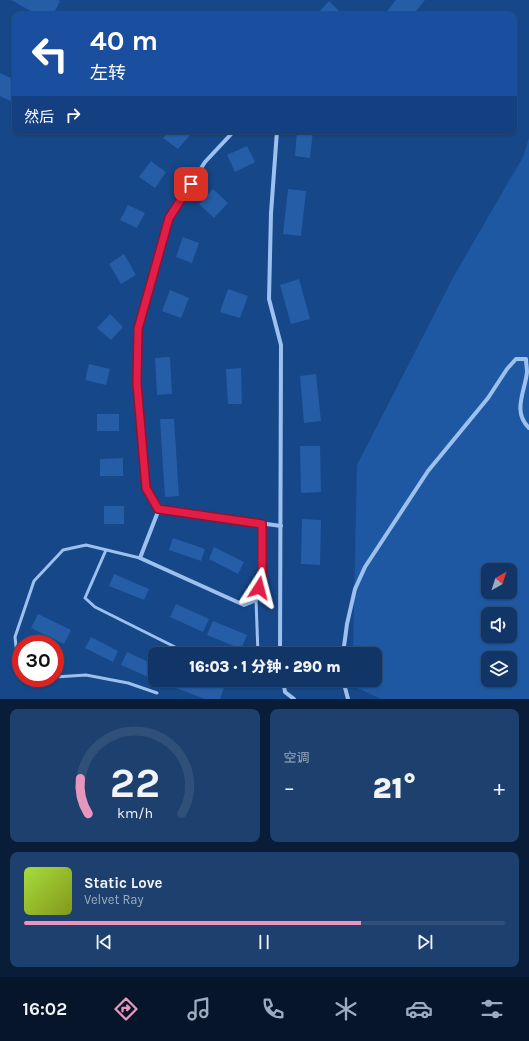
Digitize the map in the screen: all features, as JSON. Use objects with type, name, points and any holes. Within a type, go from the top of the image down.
[{"type":"street","points":[[231,134],[205,162],[169,218],[138,329],[137,384],[146,488],[159,509],[281,526]]},
{"type":"street","points":[[277,134],[271,213],[269,299],[281,345],[280,647]]},
{"type":"street","points":[[344,647],[346,624],[354,589],[365,567],[428,471],[488,398],[506,368],[516,359],[526,359],[527,372],[520,411],[523,421],[529,428]]},
{"type":"street","points":[[159,509],[140,558],[244,605],[256,600],[262,576],[262,524]]},
{"type":"street","points":[[284,687],[285,692],[294,699]]},
{"type":"street","points":[[345,687],[348,699]]},
{"type":"lane","points":[[16,635],[34,580],[63,550],[86,545],[140,558]]},
{"type":"lane","points":[[106,550],[85,598],[95,607],[175,647]]},
{"type":"lane","points":[[256,600],[258,647]]},
{"type":"lane","points":[[64,676],[86,675],[128,683],[157,693]]},
{"type":"shaded area","points":[[529,138],[529,699],[381,699],[355,687],[382,687],[382,647],[353,647],[357,465],[455,274],[523,157]]},
{"type":"building","points":[[11,0],[60,1],[54,12],[33,12]]},
{"type":"building","points":[[396,0],[425,0],[415,12],[386,12]]},
{"type":"building","points":[[329,1],[340,12],[319,12]]},
{"type":"building","points":[[0,73],[12,79],[12,102],[0,96]]},
{"type":"building","points":[[166,134],[190,135],[178,149],[163,138]]},
{"type":"building","points":[[297,134],[313,134],[310,158],[295,156]]},
{"type":"building","points":[[247,146],[255,162],[235,172],[227,155]]},
{"type":"building","points":[[151,161],[166,172],[155,188],[139,177]]},
{"type":"building","points":[[213,189],[228,203],[214,218],[199,204]]},
{"type":"building","points":[[288,189],[306,191],[301,236],[283,234]]},
{"type":"building","points":[[128,205],[145,213],[137,228],[120,220]]},
{"type":"building","points":[[183,237],[199,243],[192,263],[176,257]]},
{"type":"building","points":[[124,254],[136,275],[121,284],[109,264]]},
{"type":"building","points":[[299,279],[310,319],[291,324],[280,285]]},
{"type":"building","points":[[228,289],[248,296],[240,318],[220,312]]},
{"type":"building","points":[[170,290],[189,298],[181,318],[162,311]]},
{"type":"building","points":[[110,314],[123,327],[111,340],[97,328]]},
{"type":"building","points":[[170,357],[172,394],[157,395],[155,358]]},
{"type":"building","points":[[89,364],[110,369],[106,385],[85,380]]},
{"type":"building","points":[[241,368],[242,404],[228,404],[226,369]]},
{"type":"building","points":[[316,374],[321,421],[304,423],[300,376]]},
{"type":"building","points":[[97,414],[119,414],[119,431],[97,431]]},
{"type":"building","points":[[160,419],[174,419],[179,496],[165,497]]},
{"type":"building","points":[[300,446],[320,446],[321,492],[301,493]]},
{"type":"building","points":[[123,458],[123,476],[100,476],[100,459]]},
{"type":"building","points":[[104,506],[124,506],[124,524],[104,524]]},
{"type":"building","points":[[302,519],[321,520],[320,565],[301,564]]},
{"type":"building","points":[[173,538],[205,549],[201,561],[169,550]]},
{"type":"building","points":[[214,547],[244,562],[238,574],[209,559]]},
{"type":"building","points":[[114,574],[149,589],[144,600],[109,586]]},
{"type":"building","points":[[176,604],[209,619],[203,632],[170,617]]},
{"type":"building","points":[[38,614],[71,630],[64,644],[64,635],[45,635],[31,628]]},
{"type":"building","points":[[213,621],[247,635],[242,647],[236,647],[207,635]]},
{"type":"building","points":[[91,637],[118,651],[113,662],[85,648]]},
{"type":"building","points":[[127,652],[148,662],[148,677],[121,665]]},
{"type":"building","points":[[176,688],[224,688],[220,699],[205,699]]},
{"type":"route","points":[[191,184],[169,218],[138,329],[137,384],[146,488],[158,509],[262,524],[262,576],[259,588]]}]
